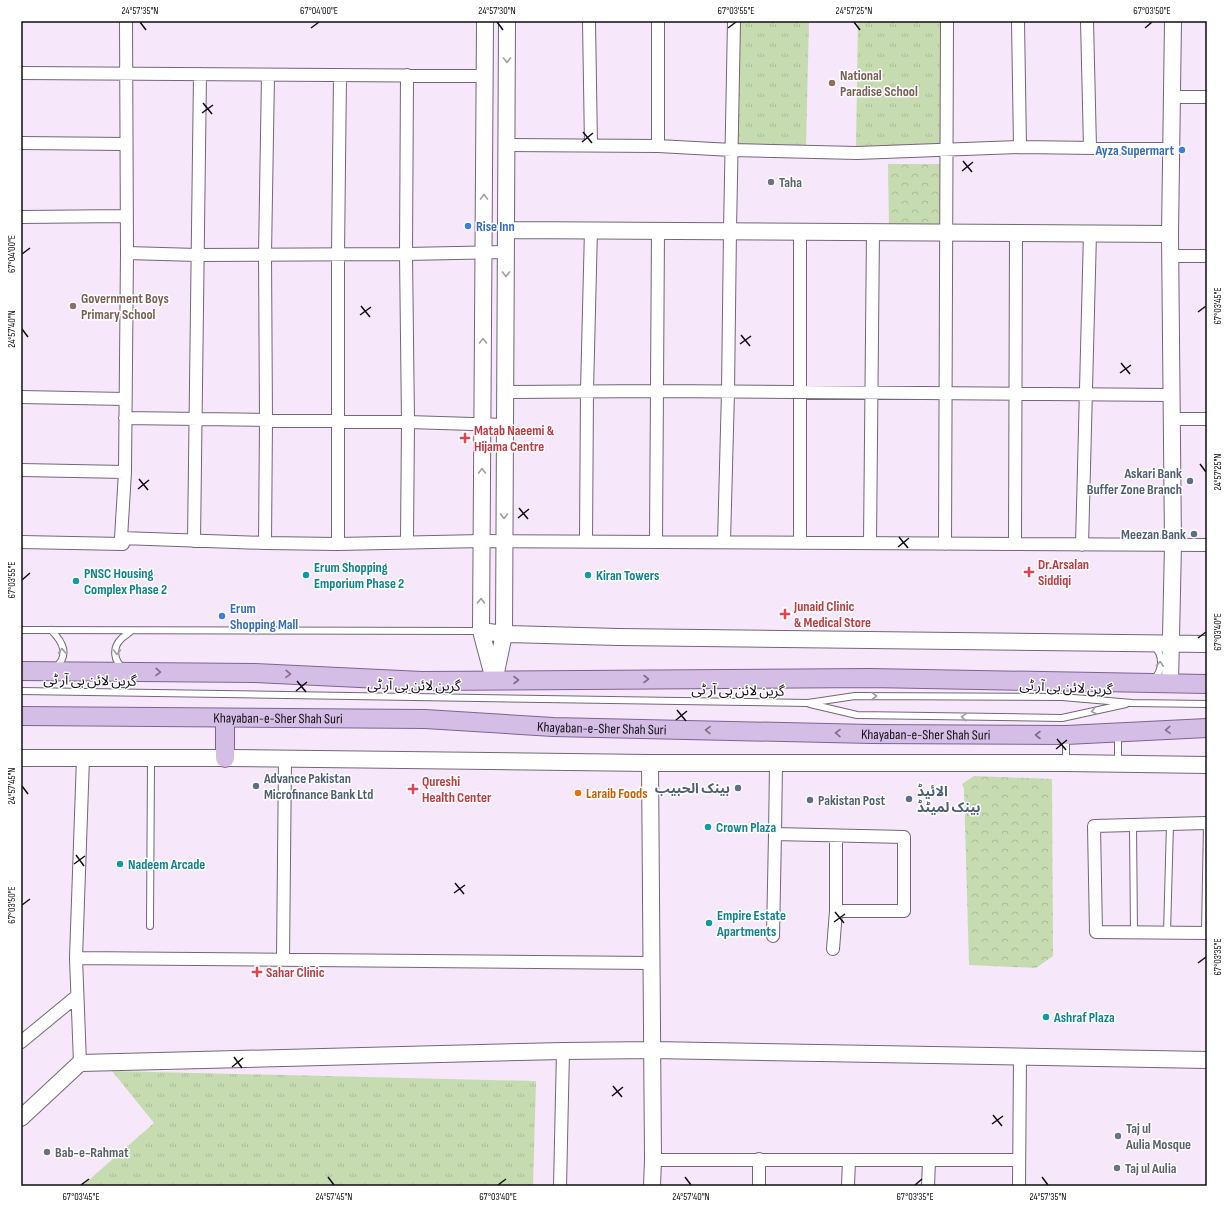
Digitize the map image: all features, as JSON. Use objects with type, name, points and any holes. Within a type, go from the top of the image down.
[{"type":"main road","points":[[21,671],[255,673],[422,681],[870,678],[1207,684]]},
{"type":"main road","name":"Khayaban-e-Sher Shah Suri","points":[[21,716],[425,719],[552,727],[863,734],[1066,735],[1207,728]]},
{"type":"main road","points":[[224,758],[225,718]]},
{"type":"street","points":[[21,542],[123,544],[121,538],[125,472],[124,399],[127,253],[126,21]]},
{"type":"street","points":[[485,21],[481,631],[494,680]]},
{"type":"street","points":[[494,680],[504,634],[508,21]]},
{"type":"street","points":[[589,21],[590,146]]},
{"type":"street","points":[[658,21],[658,146]]},
{"type":"street","points":[[724,542],[734,21]]},
{"type":"street","points":[[946,544],[947,21]]},
{"type":"street","points":[[1018,21],[1020,147]]},
{"type":"street","points":[[1087,21],[1090,148]]},
{"type":"street","points":[[1170,683],[1173,545],[1170,234],[1173,21]]},
{"type":"street","points":[[21,73],[484,76]]},
{"type":"street","points":[[194,541],[200,74]]},
{"type":"street","points":[[265,543],[265,255],[268,75]]},
{"type":"street","points":[[338,544],[338,254],[340,75]]},
{"type":"street","points":[[407,76],[407,542]]},
{"type":"street","points":[[1172,97],[1207,97]]},
{"type":"street","points":[[21,143],[126,144]]},
{"type":"street","points":[[507,145],[658,146],[732,150],[857,153],[1020,147],[1171,149]]},
{"type":"street","points":[[21,217],[127,216]]},
{"type":"street","points":[[506,230],[591,229],[1170,234]]},
{"type":"street","points":[[586,542],[586,391],[591,229]]},
{"type":"street","points":[[656,542],[658,230]]},
{"type":"street","points":[[800,231],[800,543]]},
{"type":"street","points":[[870,543],[873,232]]},
{"type":"street","points":[[1015,544],[1016,232]]},
{"type":"street","points":[[1082,544],[1090,233]]},
{"type":"street","points":[[127,253],[265,255],[506,252]]},
{"type":"street","points":[[1170,256],[1207,256]]},
{"type":"street","points":[[505,392],[657,391],[871,394],[1172,395]]},
{"type":"street","points":[[21,397],[124,399]]},
{"type":"street","points":[[125,418],[408,422],[505,425]]},
{"type":"street","points":[[1172,419],[1207,419]]},
{"type":"street","points":[[21,470],[125,472]]},
{"type":"street","points":[[121,538],[338,544],[504,541],[1207,546]]},
{"type":"street","points":[[481,631],[504,634],[626,637],[1207,644]]},
{"type":"street","points":[[21,758],[224,758],[285,760],[776,764],[1066,763],[1207,765]]},
{"type":"street","points":[[80,1063],[76,958],[83,758]]},
{"type":"street","points":[[283,959],[285,760]]},
{"type":"street","points":[[650,763],[652,1186]]},
{"type":"street","points":[[773,936],[776,764]]},
{"type":"street","points":[[1206,933],[1096,932],[1094,826],[1207,823]]},
{"type":"street","points":[[775,834],[904,837],[904,911],[836,911]]},
{"type":"street","points":[[833,949],[836,911],[836,836]]},
{"type":"street","points":[[76,958],[651,963]]},
{"type":"street","points":[[21,1042],[77,996]]},
{"type":"street","points":[[21,1118],[80,1063],[652,1050],[1207,1060]]},
{"type":"street","points":[[560,1186],[563,1051]]},
{"type":"street","points":[[1019,1186],[1020,1056]]},
{"type":"street","points":[[759,1159],[759,1186]]},
{"type":"street","points":[[653,1160],[1019,1160]]},
{"type":"street","points":[[848,1186],[849,1160]]},
{"type":"street","points":[[928,1161],[928,1186]]},
{"type":"lane","points":[[21,630],[481,631]]},
{"type":"lane","points":[[50,671],[56,668],[61,662],[63,656],[61,642],[51,630]]},
{"type":"lane","points":[[131,631],[117,644],[115,656],[121,666],[132,672]]},
{"type":"lane","points":[[1148,683],[1159,674],[1162,660],[1156,648],[1150,644]]},
{"type":"lane","name":"گرین لائن بی آر ٹی","points":[[21,691],[808,703],[855,696],[1062,697],[1132,703],[1207,704]]},
{"type":"lane","name":"گرین لائن بی آر ٹی","points":[[808,703],[857,715],[1062,718],[1132,703]]},
{"type":"lane","points":[[1118,733],[1118,764]]},
{"type":"lane","points":[[1066,735],[1066,763]]},
{"type":"lane","points":[[150,926],[151,758]]},
{"type":"lane","points":[[1206,933],[1207,823]]},
{"type":"lane","points":[[1167,933],[1170,824]]},
{"type":"lane","points":[[1133,825],[1134,933]]},
{"type":"green space","points":[[734,21],[809,21],[806,146],[732,146]]},
{"type":"green space","points":[[858,21],[941,22],[941,145],[856,146]]},
{"type":"green space","points":[[888,164],[941,164],[942,230],[889,229]]},
{"type":"green space","points":[[974,776],[1052,779],[1053,956],[1036,968],[969,965],[964,789],[962,784]]},
{"type":"green space","points":[[112,1071],[536,1081],[533,1186],[82,1186],[154,1123]]},
{"type":"place","name":"National Paradise School","points":[[832,83]]},
{"type":"place","name":"Ayza Supermart","points":[[1182,150]]},
{"type":"place","name":"Taha","points":[[771,182]]},
{"type":"place","name":"Rise Inn","points":[[468,226]]},
{"type":"place","name":"Government Boys Primary School","points":[[73,306]]},
{"type":"place","name":"Matab Naeemi & Hijama Centre","points":[[465,438]]},
{"type":"place","name":"Askari Bank Buffer Zone Branch","points":[[1190,481]]},
{"type":"place","name":"Meezan Bank","points":[[1194,534]]},
{"type":"place","name":"Dr.Arsalan Siddiqi","points":[[1029,572]]},
{"type":"place","name":"Erum Shopping Emporium Phase 2","points":[[306,575]]},
{"type":"place","name":"Kiran Towers","points":[[588,575]]},
{"type":"place","name":"PNSC Housing Complex Phase 2","points":[[76,581]]},
{"type":"place","name":"Junaid Clinic & Medical Store","points":[[785,614]]},
{"type":"place","name":"Erum Shopping Mall","points":[[222,616]]},
{"type":"place","name":"Advance Pakistan Microfinance Bank Ltd","points":[[256,786]]},
{"type":"place","name":"بينک الحبيب","points":[[738,788]]},
{"type":"place","name":"Qureshi Health Center","points":[[413,789]]},
{"type":"place","name":"Laraib Foods","points":[[578,793]]},
{"type":"place","name":"الائیڈ بینک لمیٹڈ","points":[[909,799]]},
{"type":"place","name":"Pakistan Post","points":[[810,800]]},
{"type":"place","name":"Crown Plaza","points":[[708,827]]},
{"type":"place","name":"Nadeem Arcade","points":[[120,864]]},
{"type":"place","name":"Empire Estate Apartments","points":[[709,923]]},
{"type":"place","name":"Sahar Clinic","points":[[257,972]]},
{"type":"place","name":"Ashraf Plaza","points":[[1046,1017]]},
{"type":"place","name":"Taj ul Aulia Mosque","points":[[1118,1136]]},
{"type":"place","name":"Bab-e-Rahmat","points":[[47,1152]]},
{"type":"place","name":"Taj ul Aulia","points":[[1117,1168]]}]
